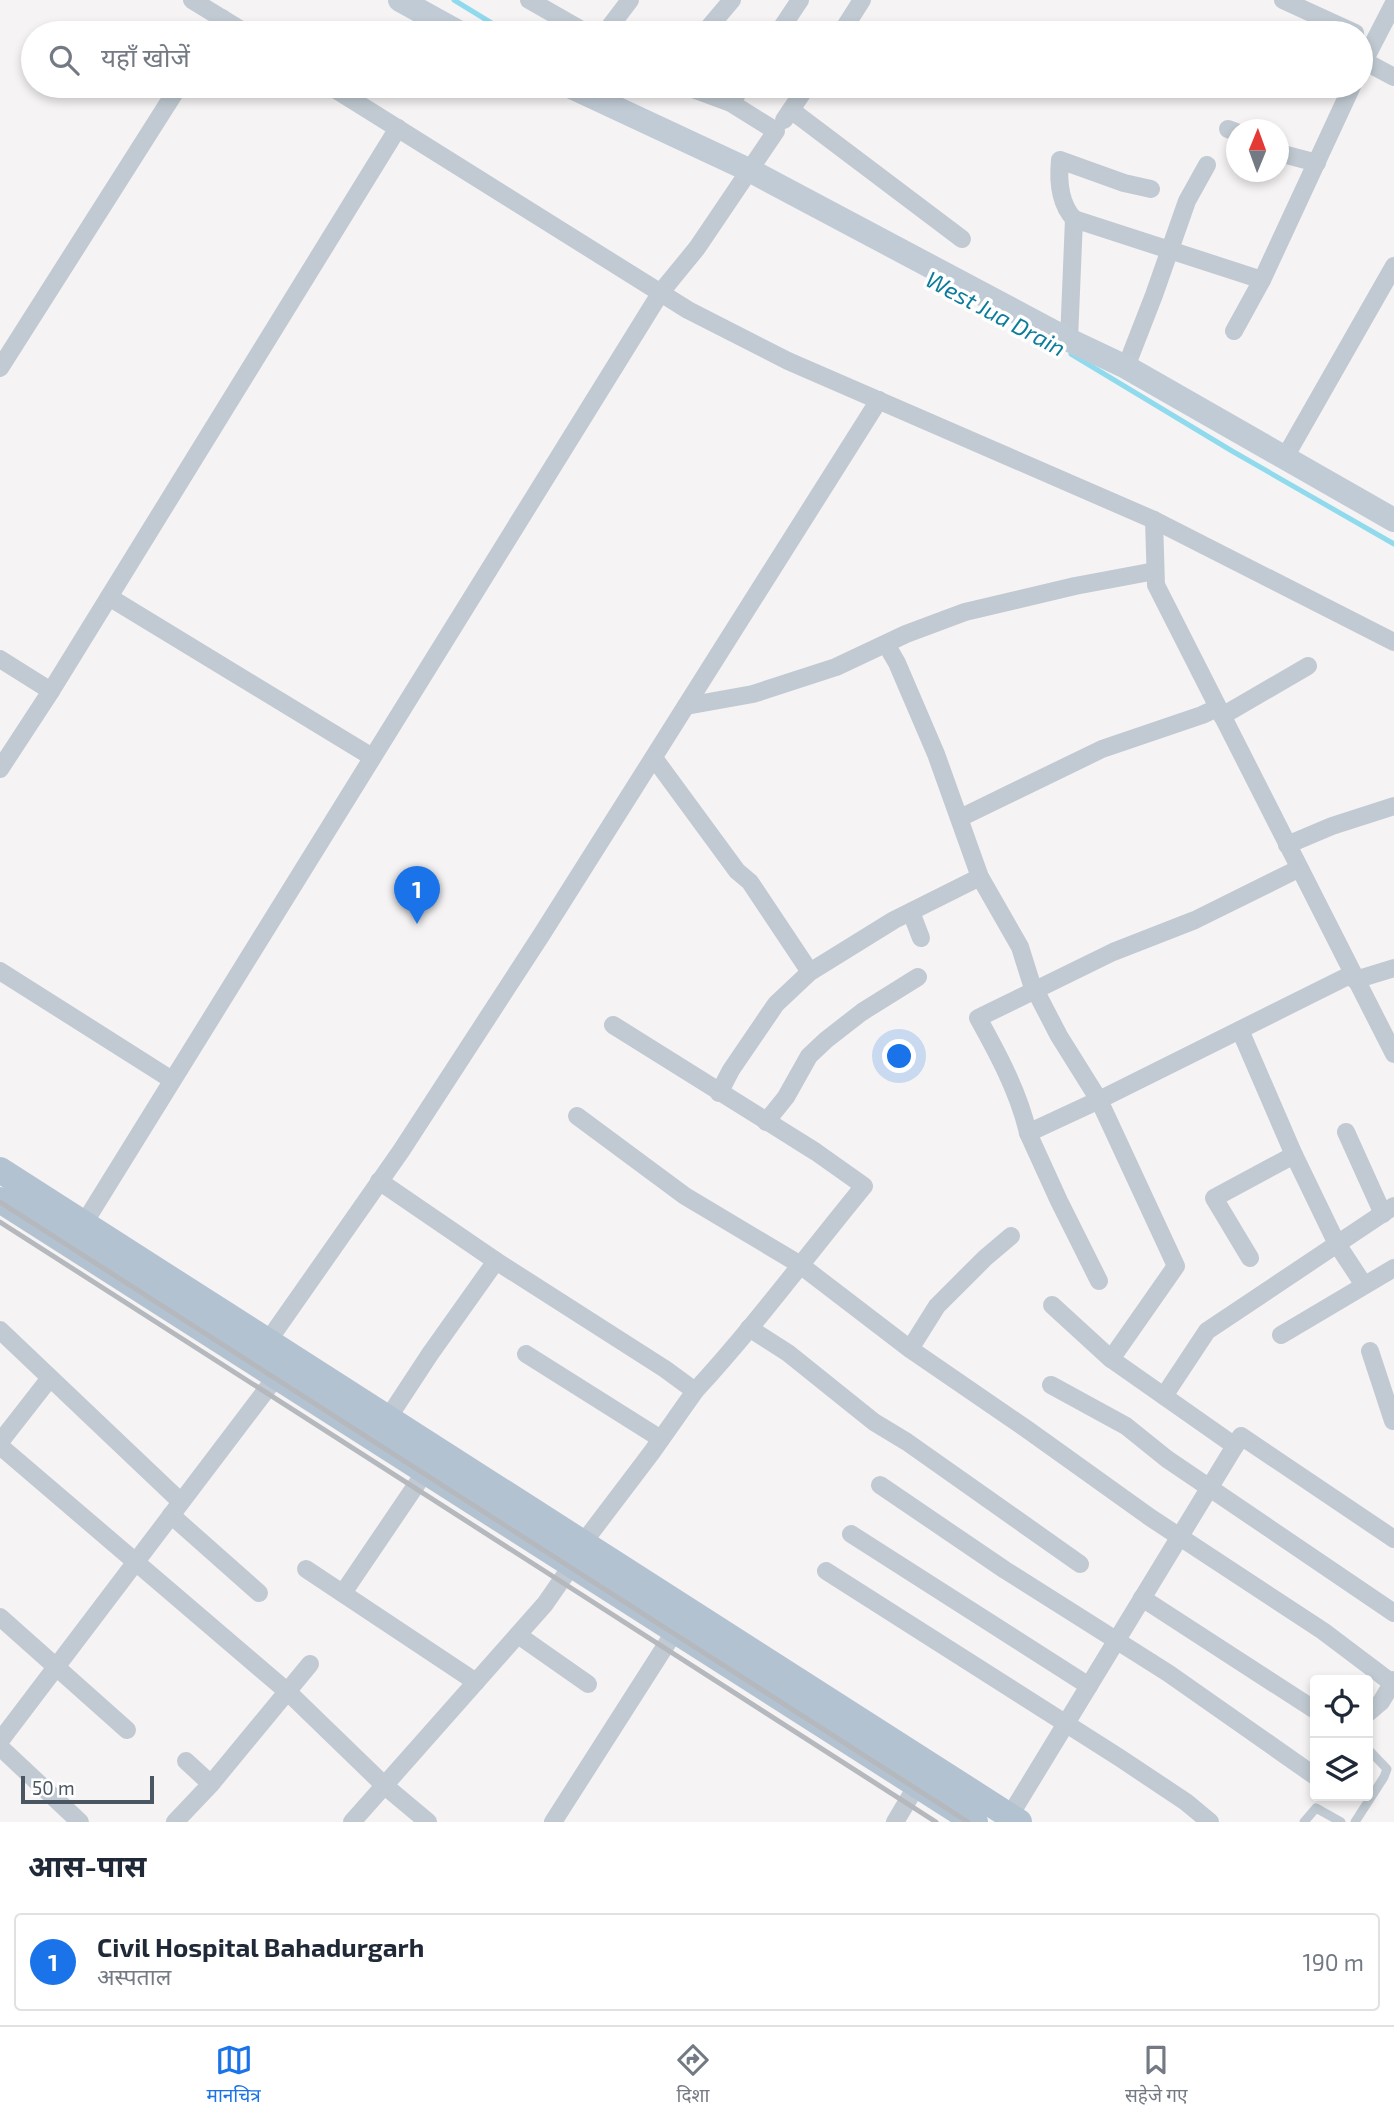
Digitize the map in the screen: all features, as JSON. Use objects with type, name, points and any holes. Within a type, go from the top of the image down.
[{"type":"main road","points":[[400,0],[438,21]]},
{"type":"main road","points":[[595,98],[751,171],[1069,340],[1126,367],[1394,520]]},
{"type":"main road","points":[[0,1170],[77,1235],[276,1377],[425,1472],[577,1554],[1011,1820]]},
{"type":"main road","points":[[0,1200],[77,1235],[268,1341],[388,1418],[577,1554],[675,1631],[975,1822]]},
{"type":"street","points":[[192,0],[212,21]]},
{"type":"street","points":[[529,0],[566,21]]},
{"type":"street","points":[[614,21],[630,0]]},
{"type":"street","points":[[714,21],[732,0]]},
{"type":"street","points":[[786,21],[800,0]]},
{"type":"street","points":[[849,21],[862,0]]},
{"type":"street","points":[[1283,0],[1328,21]]},
{"type":"street","points":[[1373,31],[1394,4]]},
{"type":"street","points":[[1373,68],[1394,77]]},
{"type":"street","points":[[0,368],[171,98]]},
{"type":"street","points":[[349,98],[688,310],[788,361],[1154,520],[1394,642]]},
{"type":"street","points":[[717,98],[731,103],[776,131]]},
{"type":"street","points":[[731,103],[734,98]]},
{"type":"street","points":[[77,1235],[661,292],[697,248],[799,98]]},
{"type":"street","points":[[1234,331],[1262,280],[1347,98]]},
{"type":"street","points":[[791,110],[962,239]]},
{"type":"street","points":[[0,769],[51,691],[398,128]]},
{"type":"street","points":[[1289,156],[1317,163]]},
{"type":"street","points":[[1151,189],[1124,183],[1059,160],[1066,210],[1074,219],[1262,280]]},
{"type":"street","points":[[1126,367],[1186,201],[1207,165]]},
{"type":"street","points":[[1069,340],[1074,219]]},
{"type":"street","points":[[1284,459],[1394,266]]},
{"type":"street","points":[[268,1341],[379,1181],[535,945],[879,400]]},
{"type":"street","points":[[1154,520],[1156,585],[1394,1054]]},
{"type":"street","points":[[686,706],[753,694],[836,667],[965,612],[1075,586],[1155,571]]},
{"type":"street","points":[[109,597],[372,757]]},
{"type":"street","points":[[886,644],[921,717],[981,877],[1020,947],[1035,989],[1059,1035],[1099,1100],[1177,1266],[1111,1359]]},
{"type":"street","points":[[0,659],[51,691]]},
{"type":"street","points":[[960,818],[1102,749],[1219,712],[1308,666]]},
{"type":"street","points":[[654,758],[737,871],[750,882],[810,972]]},
{"type":"street","points":[[1287,845],[1332,826],[1394,806]]},
{"type":"street","points":[[1099,1281],[1059,1201],[1028,1133],[1024,1115],[1010,1082],[978,1018],[1113,952],[1195,920],[1298,869]]},
{"type":"street","points":[[719,1093],[731,1070],[776,1004],[810,972],[911,912],[981,877]]},
{"type":"street","points":[[911,912],[921,938]]},
{"type":"street","points":[[1028,1133],[1353,977],[1394,968]]},
{"type":"street","points":[[0,971],[172,1080]]},
{"type":"street","points":[[766,1122],[786,1097],[810,1056],[826,1040],[862,1012],[918,977]]},
{"type":"street","points":[[352,1822],[544,1604],[695,1391],[735,1348],[864,1185],[688,1071],[613,1026]]},
{"type":"street","points":[[1240,1030],[1294,1154],[1338,1244],[1364,1285]]},
{"type":"street","points":[[577,1116],[685,1196],[799,1264],[909,1349],[1151,1518],[1324,1631],[1393,1681],[1381,1702],[1373,1709]]},
{"type":"street","points":[[1164,1396],[1207,1331],[1388,1210],[1346,1132]]},
{"type":"street","points":[[1250,1258],[1214,1198],[1294,1154]]},
{"type":"street","points":[[379,1181],[695,1391]]},
{"type":"street","points":[[909,1349],[937,1306],[985,1258],[1012,1236]]},
{"type":"street","points":[[388,1418],[496,1261]]},
{"type":"street","points":[[1281,1335],[1394,1268]]},
{"type":"street","points":[[1052,1305],[1111,1359],[1235,1446]]},
{"type":"street","points":[[749,1328],[789,1353],[874,1422],[907,1441],[1080,1564]]},
{"type":"street","points":[[0,1330],[259,1593]]},
{"type":"street","points":[[1370,1351],[1394,1422]]},
{"type":"street","points":[[526,1354],[661,1439]]},
{"type":"street","points":[[0,1741],[276,1377]]},
{"type":"street","points":[[50,1378],[0,1444],[289,1693],[385,1786],[428,1822]]},
{"type":"street","points":[[1051,1385],[1126,1426],[1167,1459],[1394,1613]]},
{"type":"street","points":[[1011,1820],[1065,1724],[1241,1436],[1394,1539]]},
{"type":"street","points":[[343,1593],[425,1472]]},
{"type":"street","points":[[880,1485],[1005,1570],[1168,1674],[1310,1773]]},
{"type":"street","points":[[851,1534],[1089,1686]]},
{"type":"street","points":[[306,1569],[476,1682]]},
{"type":"street","points":[[826,1572],[1175,1794],[1210,1822]]},
{"type":"street","points":[[1142,1598],[1310,1707]]},
{"type":"street","points":[[0,1617],[127,1730]]},
{"type":"street","points":[[553,1822],[675,1631]]},
{"type":"street","points":[[518,1634],[588,1684]]},
{"type":"street","points":[[175,1822],[289,1693],[310,1664]]},
{"type":"street","points":[[0,1747],[80,1822]]},
{"type":"street","points":[[186,1761],[211,1784]]},
{"type":"street","points":[[895,1822],[917,1785]]},
{"type":"lane","points":[[1373,1754],[1387,1769],[1373,1794]]},
{"type":"lane","points":[[1355,1822],[1369,1801]]},
{"type":"lane","points":[[1304,1822],[1316,1808],[1341,1822]]},
{"type":"waterway","name":"West Jua Drain","points":[[454,0],[488,21]]},
{"type":"waterway","name":"West Jua Drain","points":[[1071,354],[1394,544]]},
{"type":"railway","points":[[0,1202],[968,1822]]},
{"type":"railway","points":[[0,1222],[936,1822]]},
{"type":"place","name":"Civil Hospital Bahadurgarh","points":[[417,924]]}]
